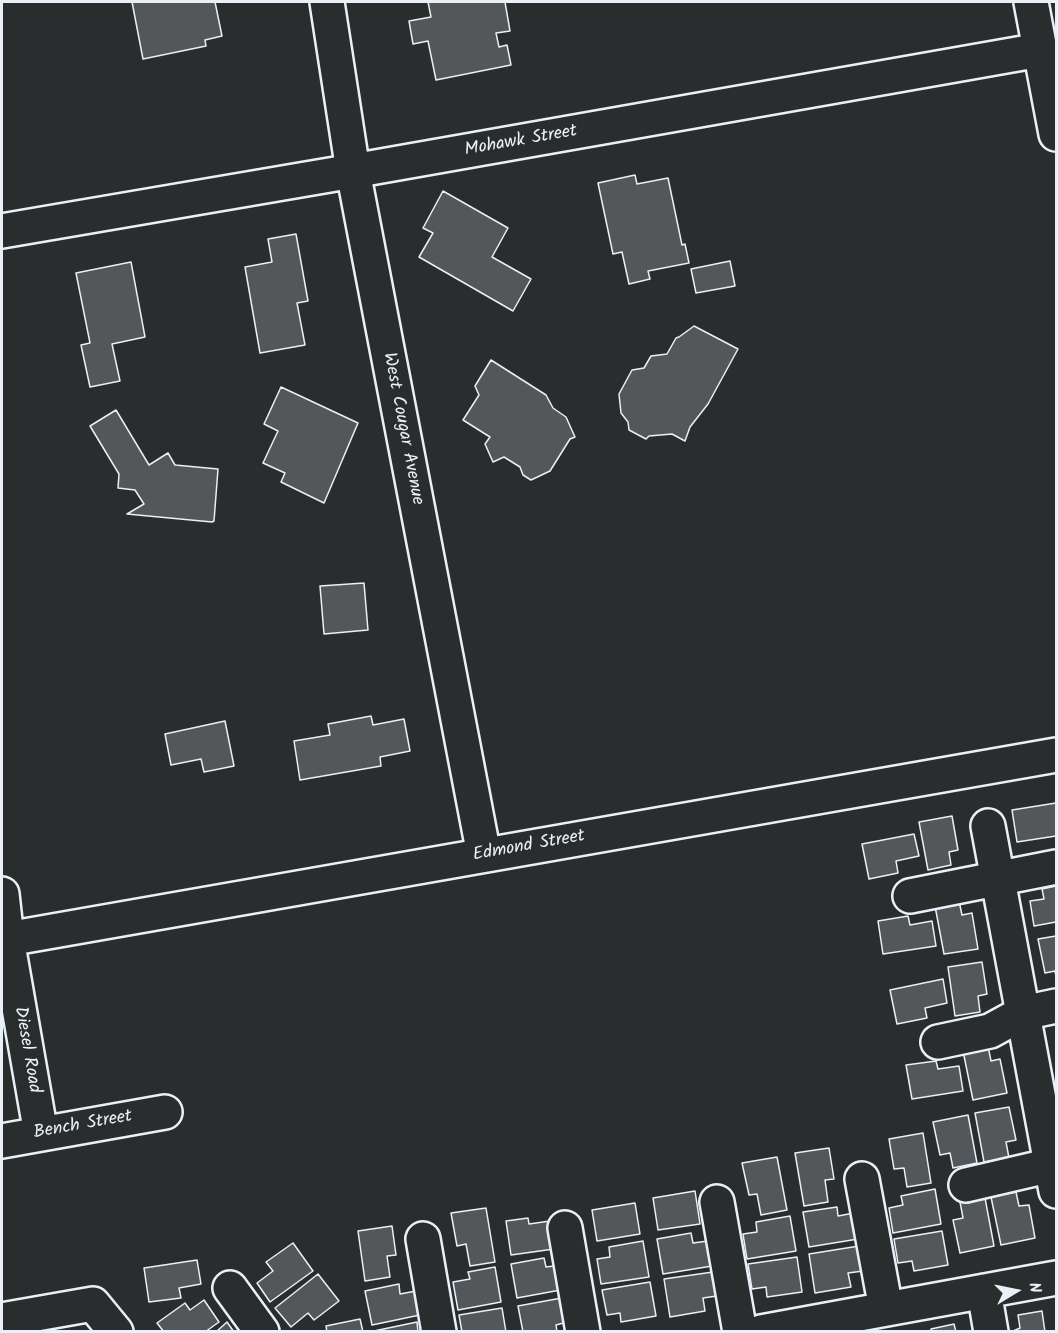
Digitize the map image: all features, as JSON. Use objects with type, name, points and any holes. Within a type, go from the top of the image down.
[{"type":"street","name":"West Cougar Avenue","points":[[327,2],[353,171],[484,855]]},
{"type":"street","points":[[1031,2],[1056,134]]},
{"type":"street","name":"Mohawk Street","points":[[2,231],[1040,50]]},
{"type":"street","name":"Edmond Street","points":[[4,939],[1056,755]]},
{"type":"street","points":[[966,1185],[1055,1173],[987,826]]},
{"type":"street","points":[[910,896],[1056,867]]},
{"type":"street","name":"Diesel Road","points":[[2,894],[4,939],[41,1134]]},
{"type":"street","points":[[938,1042],[990,1031],[1023,1013],[1056,1006]]},
{"type":"street","name":"Bench Street","points":[[2,1141],[165,1112]]},
{"type":"street","points":[[862,1179],[870,1318]]},
{"type":"street","points":[[717,1202],[740,1332]]},
{"type":"street","points":[[565,1228],[583,1332]]},
{"type":"street","points":[[423,1239],[439,1332]]},
{"type":"street","points":[[761,1332],[870,1318],[984,1291],[1056,1278]]},
{"type":"street","points":[[230,1288],[262,1332]]},
{"type":"street","points":[[984,1291],[991,1332]]},
{"type":"street","points":[[7,1324],[93,1304],[116,1332]]},
{"type":"building","points":[[132,2],[215,2],[222,36],[205,40],[206,46],[143,59]]},
{"type":"building","points":[[428,2],[505,2],[510,31],[496,33],[499,47],[507,45],[511,65],[436,80],[428,41],[413,44],[409,21],[431,17]]},
{"type":"building","points":[[635,175],[637,184],[668,178],[682,245],[685,244],[689,263],[648,271],[650,279],[629,284],[622,252],[613,254],[598,183]]},
{"type":"building","points":[[443,191],[508,228],[492,257],[531,279],[513,311],[419,257],[433,233],[423,228]]},
{"type":"building","points":[[296,234],[308,301],[297,303],[305,345],[260,353],[245,267],[272,262],[268,239]]},
{"type":"building","points":[[730,261],[735,286],[696,293],[691,269]]},
{"type":"building","points":[[131,262],[145,337],[112,344],[120,381],[90,387],[81,345],[90,343],[76,273]]},
{"type":"building","points":[[694,326],[738,349],[708,404],[690,427],[685,441],[672,434],[649,436],[646,439],[629,430],[628,422],[621,413],[619,394],[632,370],[644,368],[651,356],[667,354],[676,338]]},
{"type":"building","points":[[491,360],[546,395],[553,408],[566,417],[575,437],[570,439],[550,471],[531,480],[523,475],[520,467],[504,457],[493,462],[485,444],[490,437],[463,420],[479,395],[475,386]]},
{"type":"building","points":[[281,387],[358,423],[324,503],[281,482],[285,473],[263,463],[278,431],[264,424]]},
{"type":"building","points":[[116,410],[149,465],[168,453],[175,465],[218,469],[214,521],[127,514],[144,504],[135,490],[118,488],[119,474],[90,426]]},
{"type":"building","points":[[364,583],[368,630],[324,634],[320,586]]},
{"type":"building","points":[[371,716],[373,725],[404,719],[410,751],[380,757],[381,766],[300,780],[294,741],[330,735],[328,724]]},
{"type":"building","points":[[225,721],[234,766],[204,772],[201,759],[171,765],[165,734]]},
{"type":"building","points":[[1056,803],[1056,836],[1017,842],[1012,810]]},
{"type":"building","points":[[952,816],[958,850],[949,852],[951,865],[928,870],[919,822]]},
{"type":"building","points":[[914,834],[919,856],[896,861],[898,873],[869,879],[862,844]]},
{"type":"building","points":[[1056,886],[1056,922],[1034,926],[1030,901],[1044,899],[1042,889]]},
{"type":"building","points":[[959,901],[962,915],[972,913],[978,949],[944,954],[935,906]]},
{"type":"building","points":[[908,916],[910,925],[932,921],[936,946],[883,954],[878,921]]},
{"type":"building","points":[[1056,936],[1056,976],[1055,971],[1045,973],[1038,939]]},
{"type":"building","points":[[982,962],[987,994],[978,996],[980,1012],[955,1016],[948,967]]},
{"type":"building","points":[[943,979],[947,1003],[925,1008],[927,1018],[897,1024],[890,990]]},
{"type":"building","points":[[988,1046],[991,1061],[1000,1059],[1007,1093],[973,1100],[963,1051]]},
{"type":"building","points":[[936,1061],[938,1069],[959,1066],[963,1091],[912,1099],[906,1065]]},
{"type":"building","points":[[1009,1107],[1016,1140],[1006,1142],[1009,1158],[984,1162],[975,1113]]},
{"type":"building","points":[[968,1115],[977,1163],[953,1168],[950,1153],[940,1155],[933,1122]]},
{"type":"building","points":[[923,1133],[931,1183],[907,1187],[904,1168],[894,1169],[889,1139]]},
{"type":"building","points":[[829,1148],[834,1179],[825,1180],[828,1202],[804,1206],[795,1153]]},
{"type":"building","points":[[777,1157],[787,1210],[761,1215],[757,1194],[749,1195],[742,1163]]},
{"type":"building","points":[[935,1189],[941,1224],[893,1233],[889,1208],[903,1205],[901,1196]]},
{"type":"building","points":[[695,1191],[700,1224],[658,1230],[653,1198]]},
{"type":"building","points":[[1016,1192],[1019,1206],[1029,1205],[1035,1238],[1001,1245],[991,1197]]},
{"type":"building","points":[[985,1198],[994,1246],[960,1253],[953,1220],[963,1218],[960,1202]]},
{"type":"building","points":[[635,1203],[640,1234],[597,1241],[592,1210]]},
{"type":"building","points":[[837,1207],[838,1216],[854,1213],[858,1239],[809,1247],[803,1212]]},
{"type":"building","points":[[486,1208],[495,1262],[470,1266],[466,1244],[457,1246],[451,1213]]},
{"type":"building","points":[[790,1216],[796,1251],[747,1259],[743,1234],[757,1232],[756,1222]]},
{"type":"building","points":[[528,1218],[529,1224],[550,1221],[554,1249],[511,1255],[506,1221]]},
{"type":"building","points":[[392,1226],[396,1255],[387,1256],[390,1277],[365,1281],[358,1231]]},
{"type":"building","points":[[942,1231],[948,1265],[914,1271],[912,1261],[898,1263],[894,1239]]},
{"type":"building","points":[[691,1233],[693,1243],[708,1241],[712,1266],[663,1274],[657,1239]]},
{"type":"building","points":[[643,1241],[649,1277],[601,1284],[597,1259],[610,1257],[609,1247]]},
{"type":"building","points":[[293,1243],[313,1271],[270,1302],[257,1283],[273,1271],[266,1262]]},
{"type":"building","points":[[859,1246],[863,1271],[848,1273],[851,1287],[815,1293],[809,1254]]},
{"type":"building","points":[[797,1257],[802,1292],[767,1297],[766,1287],[752,1289],[748,1264]]},
{"type":"building","points":[[544,1258],[546,1267],[561,1265],[566,1289],[517,1298],[511,1264]]},
{"type":"building","points":[[197,1260],[201,1284],[179,1288],[181,1298],[149,1302],[144,1268]]},
{"type":"building","points":[[495,1267],[501,1302],[458,1310],[453,1282],[470,1279],[468,1272]]},
{"type":"building","points":[[713,1272],[717,1296],[703,1298],[705,1311],[670,1317],[664,1279]]},
{"type":"building","points":[[318,1274],[339,1301],[314,1320],[308,1313],[291,1327],[275,1308]]},
{"type":"building","points":[[650,1282],[656,1316],[621,1322],[620,1313],[607,1315],[602,1290]]},
{"type":"building","points":[[399,1284],[400,1294],[416,1291],[420,1315],[372,1325],[365,1291]]},
{"type":"building","points":[[567,1297],[571,1321],[556,1325],[557,1332],[523,1332],[518,1306]]},
{"type":"building","points":[[204,1300],[219,1322],[205,1332],[164,1332],[157,1323],[185,1303],[190,1310]]},
{"type":"building","points":[[502,1308],[506,1332],[462,1332],[459,1315]]},
{"type":"building","points":[[1042,1311],[1045,1332],[1011,1332],[1020,1328],[1018,1315]]},
{"type":"building","points":[[360,1319],[363,1332],[327,1332],[326,1326]]},
{"type":"building","points":[[227,1322],[234,1332],[216,1332]]},
{"type":"building","points":[[417,1322],[418,1332],[374,1331]]},
{"type":"building","points":[[954,1324],[956,1332],[931,1332],[931,1329]]}]
